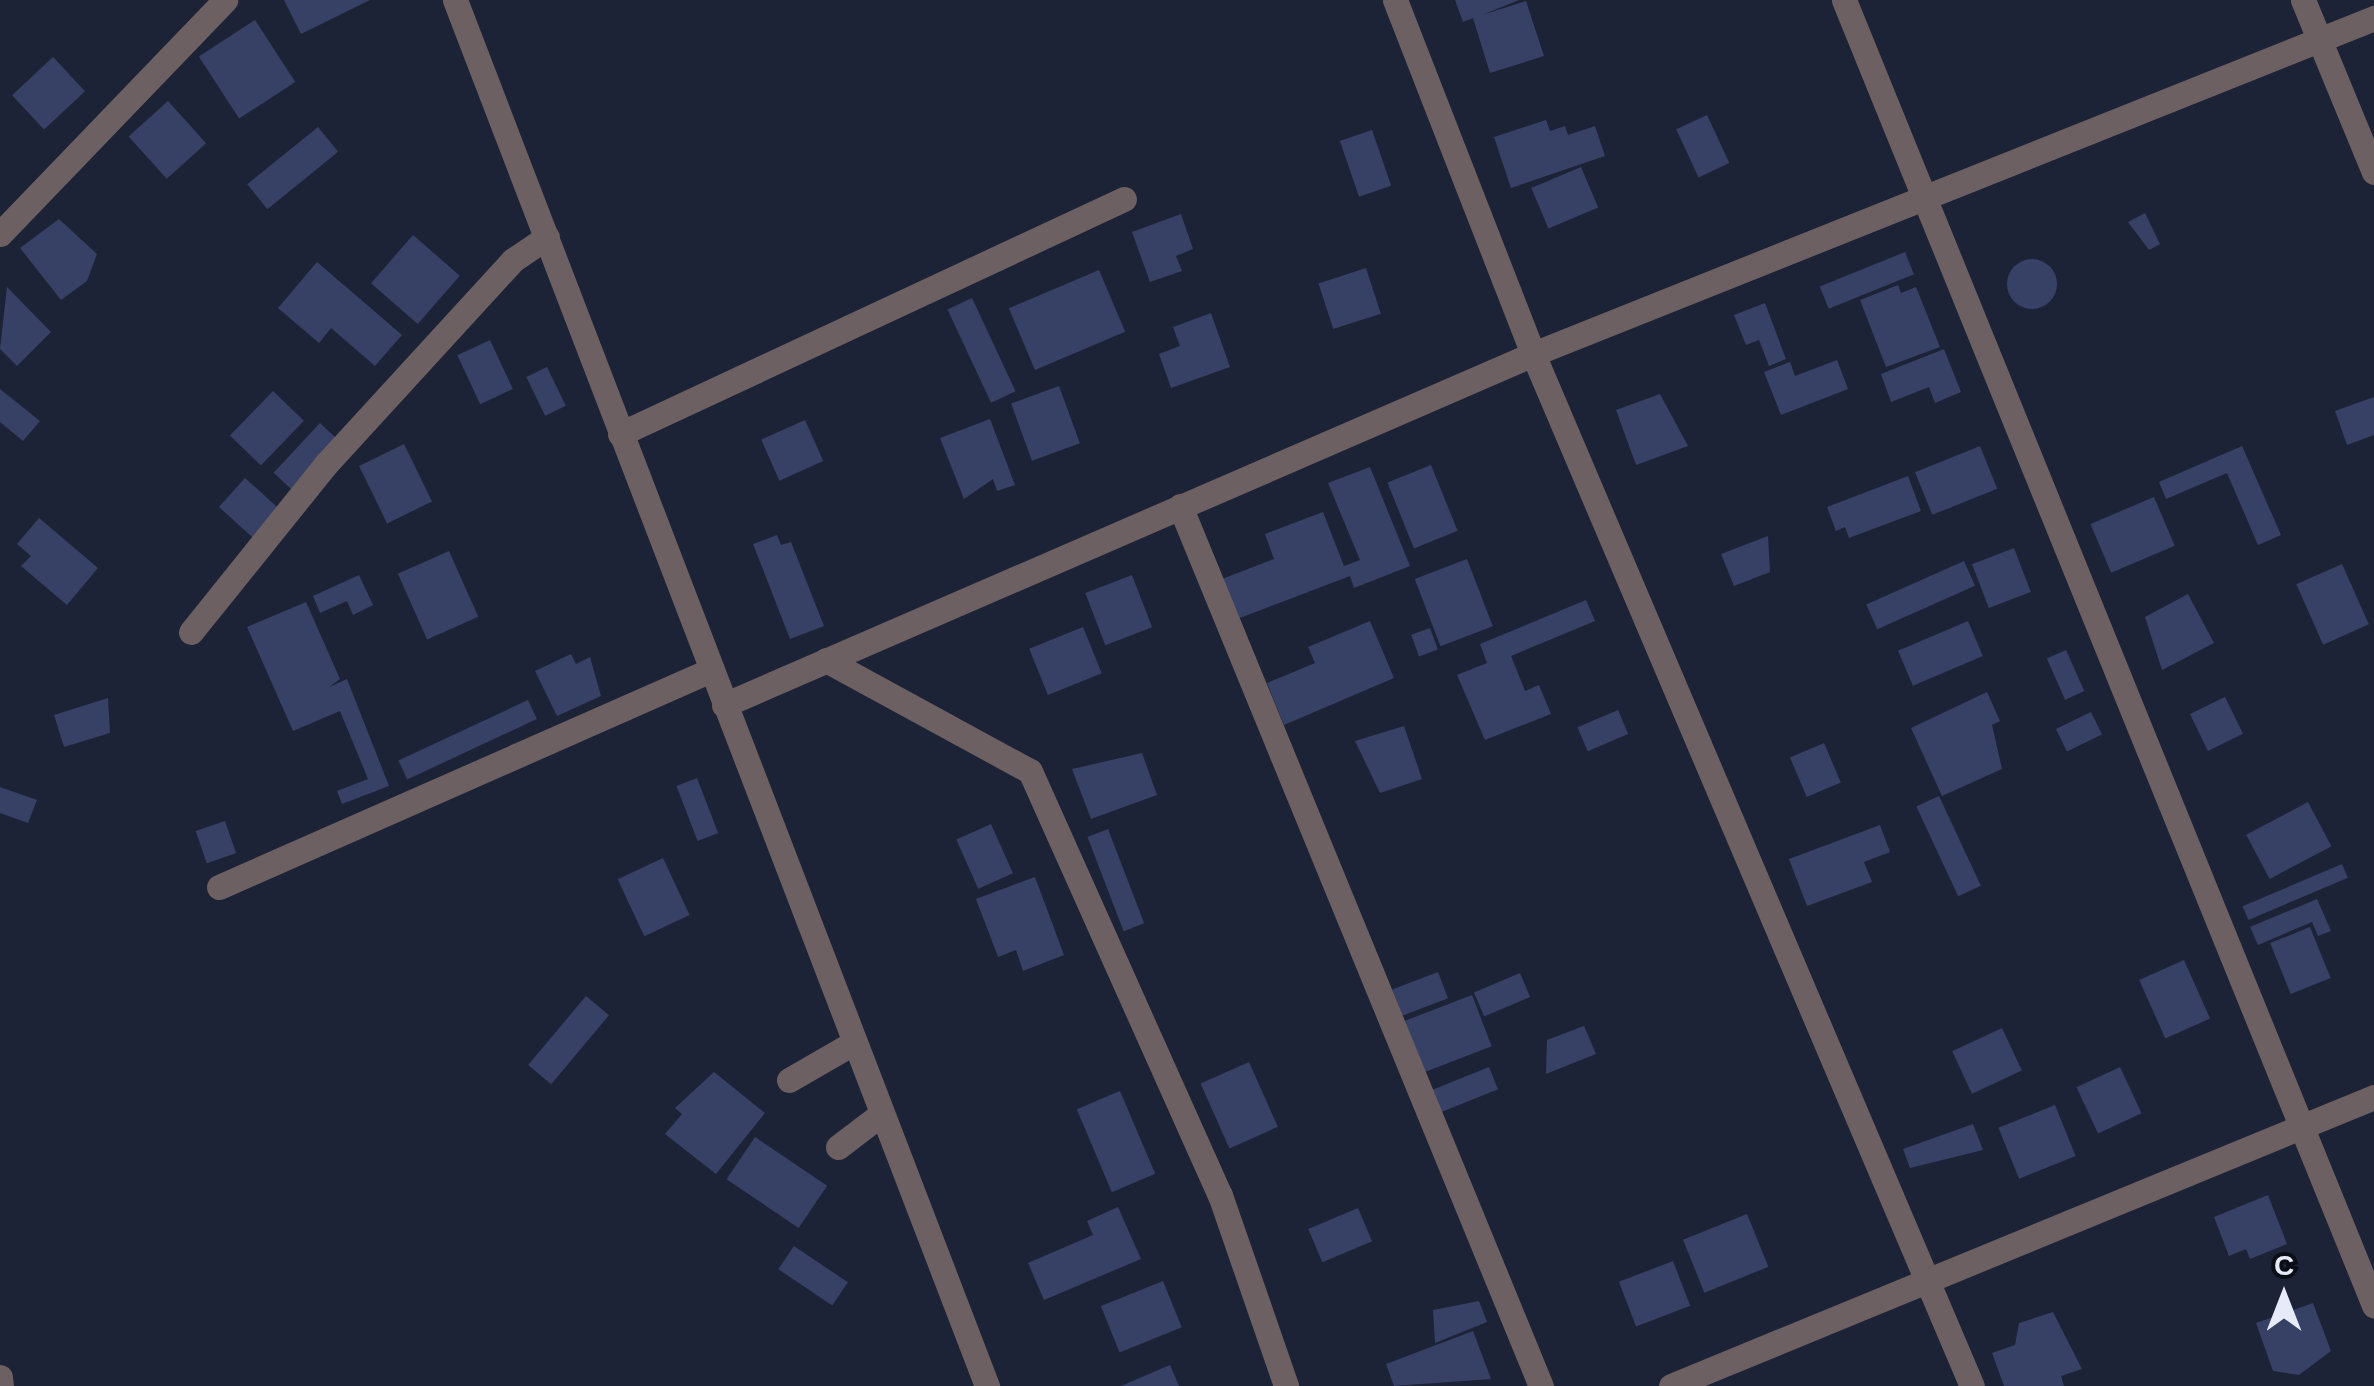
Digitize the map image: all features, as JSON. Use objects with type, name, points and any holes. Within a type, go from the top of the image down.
[{"type":"street","points":[[0,234],[224,0]]},
{"type":"street","points":[[455,0],[880,1115],[988,1386]]},
{"type":"street","points":[[1395,0],[1533,354],[1972,1386]]},
{"type":"street","points":[[1844,0],[2374,1306]]},
{"type":"street","points":[[2303,0],[2374,172]]},
{"type":"street","points":[[724,705],[1533,354],[2374,18]]},
{"type":"street","points":[[620,434],[1124,199]]},
{"type":"street","points":[[191,632],[326,463],[513,260],[547,236]]},
{"type":"street","points":[[1180,506],[1541,1386]]},
{"type":"street","points":[[826,660],[1030,772],[1220,1195],[1286,1386]]},
{"type":"street","points":[[219,887],[711,670]]},
{"type":"street","points":[[789,1080],[853,1043]]},
{"type":"street","points":[[1671,1386],[2374,1097]]},
{"type":"street","points":[[838,1147],[880,1115]]},
{"type":"street","points":[[0,1377],[1,1386]]},
{"type":"building","points":[[284,0],[370,0],[301,34]]},
{"type":"building","points":[[1455,0],[1519,0],[1482,15],[1526,1],[1544,56],[1490,73],[1473,18],[1463,22]]},
{"type":"building","points":[[255,20],[295,82],[239,119],[199,56]]},
{"type":"building","points":[[53,57],[85,91],[44,130],[12,95]]},
{"type":"building","points":[[168,101],[206,143],[167,179],[129,136]]},
{"type":"building","points":[[1707,115],[1729,163],[1699,177],[1676,129]]},
{"type":"building","points":[[1546,120],[1550,131],[1565,126],[1568,135],[1595,126],[1605,156],[1511,188],[1494,137]]},
{"type":"building","points":[[318,127],[338,152],[267,209],[247,184]]},
{"type":"building","points":[[1372,130],[1391,186],[1359,197],[1340,141]]},
{"type":"building","points":[[1581,167],[1598,208],[1548,229],[1531,188]]},
{"type":"building","points":[[2145,213],[2160,244],[2149,250],[2128,222]]},
{"type":"building","points":[[1181,214],[1193,249],[1176,256],[1182,271],[1150,282],[1132,232]]},
{"type":"building","points":[[59,219],[97,254],[87,281],[61,300],[20,248]]},
{"type":"building","points":[[413,235],[460,276],[418,324],[371,283]]},
{"type":"building","points":[[1905,252],[1914,274],[1829,309],[1820,286]]},
{"type":"building","points":[[2022,260],[2042,260],[2056,274],[2056,294],[2042,308],[2022,308],[2008,294],[2008,274]]},
{"type":"building","points":[[317,262],[402,335],[375,366],[331,328],[319,343],[278,308]]},
{"type":"building","points":[[1366,268],[1381,314],[1333,329],[1318,283]]},
{"type":"building","points":[[1099,270],[1125,332],[1035,370],[1009,308]]},
{"type":"building","points":[[1898,285],[1901,293],[1916,287],[1940,347],[1886,367],[1860,300]]},
{"type":"building","points":[[7,287],[51,332],[17,366],[0,349]]},
{"type":"building","points":[[972,298],[1016,391],[991,403],[948,309]]},
{"type":"building","points":[[1765,303],[1786,359],[1769,366],[1759,340],[1746,345],[1734,315]]},
{"type":"building","points":[[1211,313],[1230,367],[1171,388],[1159,354],[1180,346],[1173,327]]},
{"type":"building","points":[[490,340],[513,389],[480,404],[457,355]]},
{"type":"building","points":[[1944,349],[1961,392],[1935,403],[1929,387],[1891,402],[1881,374]]},
{"type":"building","points":[[1837,360],[1848,389],[1781,415],[1764,372],[1790,362],[1795,376]]},
{"type":"building","points":[[547,367],[566,406],[545,416],[526,377]]},
{"type":"building","points":[[1059,386],[1080,443],[1032,461],[1011,403]]},
{"type":"building","points":[[0,389],[40,421],[23,441],[0,422]]},
{"type":"building","points":[[273,391],[304,421],[261,465],[230,436]]},
{"type":"building","points":[[1660,394],[1688,446],[1636,465],[1616,410]]},
{"type":"building","points":[[2374,397],[2374,435],[2347,445],[2335,411]]},
{"type":"building","points":[[990,419],[1015,485],[997,491],[993,479],[964,499],[940,438]]},
{"type":"building","points":[[805,420],[823,461],[779,481],[761,440]]},
{"type":"building","points":[[320,423],[338,440],[292,490],[274,473]]},
{"type":"building","points":[[404,444],[432,502],[387,523],[359,466]]},
{"type":"building","points":[[1980,446],[1997,489],[1932,515],[1915,472]]},
{"type":"building","points":[[2242,446],[2281,535],[2258,545],[2227,473],[2166,499],[2159,482]]},
{"type":"building","points":[[1431,465],[1458,531],[1414,548],[1387,483]]},
{"type":"building","points":[[1370,467],[1410,566],[1354,588],[1350,576],[1237,619],[1222,579],[1274,559],[1265,534],[1323,512],[1344,566],[1360,560],[1328,483]]},
{"type":"building","points":[[1908,476],[1921,511],[1849,538],[1845,527],[1836,531],[1827,507]]},
{"type":"building","points":[[245,478],[280,509],[254,538],[219,507]]},
{"type":"building","points":[[2154,497],[2175,546],[2111,573],[2090,524]]},
{"type":"building","points":[[39,518],[98,568],[67,605],[21,566],[31,556],[17,544]]},
{"type":"building","points":[[777,535],[781,545],[791,542],[824,626],[790,639],[753,544]]},
{"type":"building","points":[[1768,536],[1770,572],[1734,586],[1721,554]]},
{"type":"building","points":[[2014,548],[2031,592],[1989,608],[1972,564]]},
{"type":"building","points":[[449,551],[478,617],[427,640],[398,574]]},
{"type":"building","points":[[1467,559],[1493,626],[1441,646],[1415,579]]},
{"type":"building","points":[[1964,561],[1975,586],[1877,629],[1866,605]]},
{"type":"building","points":[[2342,564],[2369,624],[2323,645],[2296,584]]},
{"type":"building","points":[[359,575],[373,605],[353,615],[347,601],[320,613],[313,596]]},
{"type":"building","points":[[1132,575],[1152,627],[1105,645],[1085,593]]},
{"type":"building","points":[[2188,594],[2214,643],[2162,670],[2145,617]]},
{"type":"building","points":[[1586,600],[1595,621],[1511,656],[1525,691],[1539,685],[1551,714],[1485,740],[1457,675],[1487,663],[1480,644]]},
{"type":"building","points":[[306,602],[340,679],[329,687],[347,679],[389,786],[342,804],[337,791],[368,779],[340,711],[293,731],[247,627]]},
{"type":"building","points":[[1370,621],[1394,678],[1284,725],[1267,683],[1315,663],[1308,647]]},
{"type":"building","points":[[1968,621],[1983,656],[1913,686],[1898,651]]},
{"type":"building","points":[[1083,627],[1102,673],[1048,695],[1029,649]]},
{"type":"building","points":[[1430,628],[1438,650],[1419,656],[1411,635]]},
{"type":"building","points":[[2066,650],[2084,691],[2065,700],[2047,659]]},
{"type":"building","points":[[571,654],[576,664],[590,657],[601,696],[557,716],[535,671]]},
{"type":"building","points":[[1987,692],[2000,721],[1992,725],[2002,769],[1942,796],[1911,728]]},
{"type":"building","points":[[2225,697],[2243,734],[2208,751],[2190,714]]},
{"type":"building","points":[[108,698],[110,733],[64,747],[54,715]]},
{"type":"building","points":[[528,700],[537,719],[407,779],[398,760]]},
{"type":"building","points":[[1618,710],[1628,734],[1588,751],[1577,727]]},
{"type":"building","points":[[2091,712],[2102,734],[2067,752],[2056,729]]},
{"type":"building","points":[[1404,726],[1422,779],[1380,793],[1355,741]]},
{"type":"building","points":[[1824,743],[1841,783],[1807,797],[1790,757]]},
{"type":"building","points":[[1142,753],[1157,795],[1091,819],[1072,769]]},
{"type":"building","points":[[697,778],[718,833],[698,841],[676,786]]},
{"type":"building","points":[[0,787],[37,800],[28,823],[0,813]]},
{"type":"building","points":[[1939,796],[1981,886],[1958,896],[1916,807]]},
{"type":"building","points":[[2308,802],[2331,846],[2270,879],[2246,835]]},
{"type":"building","points":[[225,821],[236,853],[207,863],[196,831]]},
{"type":"building","points":[[991,824],[1013,873],[978,889],[956,839]]},
{"type":"building","points":[[1880,825],[1890,852],[1864,862],[1872,882],[1807,906],[1789,859]]},
{"type":"building","points":[[1108,829],[1144,923],[1124,931],[1087,837]]},
{"type":"building","points":[[663,858],[690,915],[644,936],[618,879]]},
{"type":"building","points":[[2342,864],[2348,878],[2248,920],[2243,906]]},
{"type":"building","points":[[1035,877],[1064,955],[1023,971],[1016,950],[998,957],[976,899]]},
{"type":"building","points":[[2317,899],[2331,931],[2318,936],[2312,922],[2258,945],[2250,927]]},
{"type":"building","points":[[2310,927],[2331,978],[2291,994],[2270,943]]},
{"type":"building","points":[[2184,960],[2210,1018],[2165,1038],[2139,980]]},
{"type":"building","points":[[1438,972],[1448,998],[1402,1016],[1392,990]]},
{"type":"building","points":[[1520,973],[1530,997],[1484,1016],[1474,993]]},
{"type":"building","points":[[1472,995],[1492,1046],[1422,1073],[1402,1022]]},
{"type":"building","points":[[586,996],[609,1015],[551,1084],[528,1065]]},
{"type":"building","points":[[1584,1026],[1596,1054],[1546,1074],[1547,1040]]},
{"type":"building","points":[[2002,1028],[2022,1071],[1972,1094],[1952,1051]]},
{"type":"building","points":[[1249,1062],[1278,1127],[1229,1148],[1201,1084]]},
{"type":"building","points":[[1489,1067],[1498,1089],[1436,1114],[1427,1092]]},
{"type":"building","points":[[2120,1067],[2142,1113],[2098,1134],[2076,1087]]},
{"type":"building","points":[[714,1072],[765,1113],[716,1174],[665,1134],[682,1114],[675,1108]]},
{"type":"building","points":[[1120,1091],[1155,1174],[1112,1192],[1077,1109]]},
{"type":"building","points":[[2055,1105],[2076,1156],[2019,1179],[1998,1128]]},
{"type":"building","points":[[1973,1124],[1983,1150],[1910,1168],[1903,1149]]},
{"type":"building","points":[[755,1137],[827,1186],[799,1228],[726,1179]]},
{"type":"building","points":[[2268,1195],[2287,1244],[2250,1259],[2246,1249],[2229,1256],[2214,1217]]},
{"type":"building","points":[[1118,1207],[1141,1259],[1044,1300],[1028,1263],[1093,1235],[1087,1221]]},
{"type":"building","points":[[1358,1208],[1372,1241],[1322,1262],[1308,1229]]},
{"type":"building","points":[[1747,1214],[1768,1267],[1704,1293],[1683,1240]]},
{"type":"building","points":[[794,1246],[848,1282],[832,1306],[778,1269]]},
{"type":"building","points":[[1673,1261],[1690,1306],[1636,1327],[1619,1282]]},
{"type":"building","points":[[1163,1281],[1182,1327],[1120,1352],[1101,1306]]},
{"type":"building","points":[[1479,1301],[1487,1322],[1435,1343],[1433,1310]]},
{"type":"building","points":[[2313,1303],[2331,1351],[2299,1375],[2273,1371],[2256,1323]]},
{"type":"building","points":[[2053,1312],[2082,1369],[2061,1376],[2064,1386],[2004,1386],[1992,1353],[2015,1345],[2019,1323]]},
{"type":"building","points":[[1473,1331],[1491,1379],[1394,1386],[1386,1364]]},
{"type":"building","points":[[1170,1365],[1179,1386],[1121,1386]]}]
